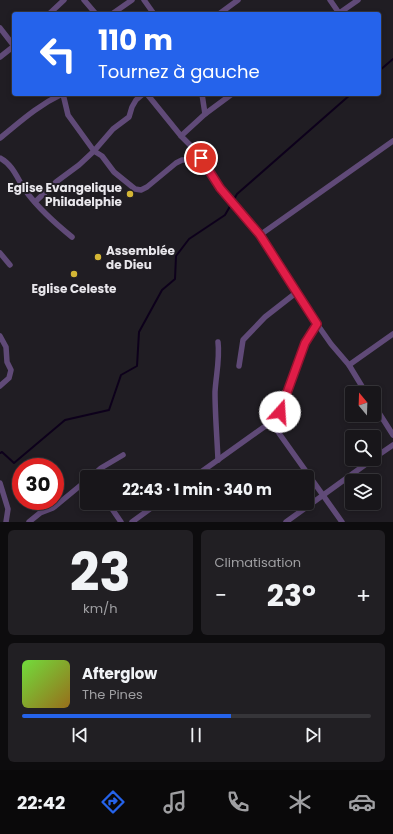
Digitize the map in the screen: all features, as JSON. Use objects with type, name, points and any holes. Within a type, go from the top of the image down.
[{"type":"street","points":[[51,12],[64,0]]},
{"type":"street","points":[[84,0],[94,12]]},
{"type":"street","points":[[115,12],[132,0]]},
{"type":"street","points":[[144,0],[153,12]]},
{"type":"street","points":[[223,12],[238,0]]},
{"type":"street","points":[[330,0],[338,12]]},
{"type":"street","points":[[342,12],[358,0]]},
{"type":"street","points":[[0,28],[12,43]]},
{"type":"street","points":[[0,57],[12,48]]},
{"type":"street","points":[[0,138],[25,116],[48,100],[57,96]]},
{"type":"street","points":[[63,96],[68,115],[94,151],[102,156],[114,172],[136,189],[141,190],[147,187],[176,163],[182,160],[189,160],[198,164],[214,178]]},
{"type":"street","points":[[35,202],[56,182],[79,165],[94,151],[113,129],[129,117],[132,107],[141,96]]},
{"type":"street","points":[[148,96],[181,136],[194,149],[236,209],[260,235],[317,324],[331,344],[349,365],[362,386]]},
{"type":"street","points":[[202,96],[205,114]]},
{"type":"street","points":[[181,136],[205,114],[229,96]]},
{"type":"street","points":[[260,235],[393,141]]},
{"type":"street","points":[[0,158],[11,166],[27,194],[50,219],[72,237]]},
{"type":"street","points":[[0,253],[10,265]]},
{"type":"street","points":[[239,366],[243,340],[265,317],[297,292]]},
{"type":"street","points":[[204,470],[271,422],[280,412],[305,343],[317,324]]},
{"type":"street","points":[[349,365],[393,334]]},
{"type":"street","points":[[0,336],[6,347],[8,362],[11,370],[9,378],[0,386]]},
{"type":"street","points":[[218,342],[219,355],[216,376],[215,406],[218,460]]},
{"type":"street","points":[[381,416],[393,435]]},
{"type":"street","points":[[271,422],[342,522]]},
{"type":"street","points":[[381,453],[393,444]]},
{"type":"street","points":[[99,470],[123,455]]},
{"type":"street","points":[[286,522],[364,466]]},
{"type":"street","points":[[0,483],[8,509],[6,522]]},
{"type":"street","points":[[29,522],[40,513],[53,508],[80,486]]},
{"type":"street","points":[[113,510],[122,522]]},
{"type":"street","points":[[132,522],[148,510]]},
{"type":"waterway","points":[[381,69],[393,59]]},
{"type":"waterway","points":[[0,453],[2,452],[14,463],[65,420],[109,410],[121,375],[137,366],[139,332],[162,290],[175,279],[176,256],[189,239],[225,215],[237,194],[349,96]]},
{"type":"place","name":"Eglise Evangelique Philadelphie","points":[[130,194]]},
{"type":"place","name":"Assemblée de Dieu","points":[[98,257]]},
{"type":"place","name":"Eglise Celeste","points":[[74,274]]},
{"type":"route","points":[[201,158],[220,188],[236,209],[260,235],[317,324],[305,343],[280,412]]}]
